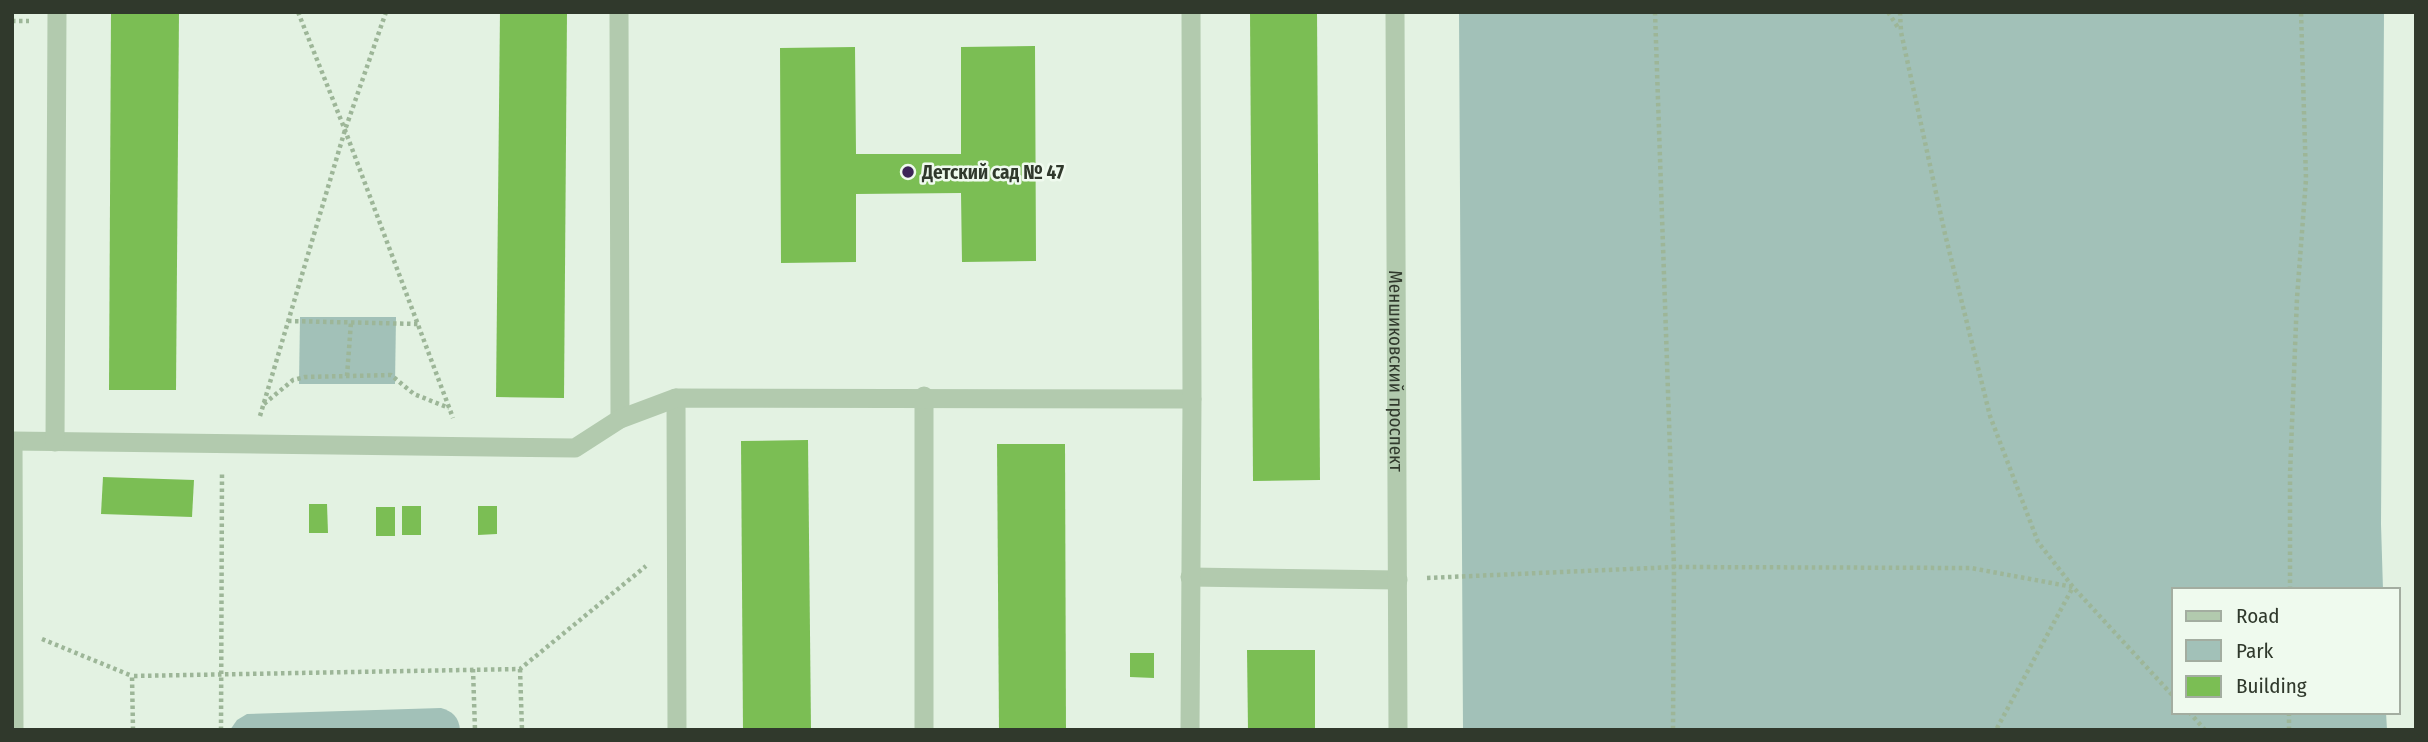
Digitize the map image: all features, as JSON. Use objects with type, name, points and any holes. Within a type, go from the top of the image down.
[{"type":"street","points":[[55,442],[57,12]]},
{"type":"street","points":[[620,12],[620,419]]},
{"type":"street","points":[[1190,730],[1191,12]]},
{"type":"street","name":"Меншиковский проспект","points":[[1395,12],[1398,730]]},
{"type":"street","points":[[924,397],[924,730]]},
{"type":"street","points":[[676,398],[677,730]]},
{"type":"street","points":[[15,730],[13,442],[575,449],[620,419],[676,398],[1192,399]]},
{"type":"street","points":[[1190,577],[1398,580]]},
{"type":"path","points":[[298,12],[463,446]]},
{"type":"path","points":[[252,444],[345,130],[386,12]]},
{"type":"path","points":[[1655,12],[1675,567],[1673,730]]},
{"type":"path","points":[[1888,12],[1901,32]]},
{"type":"path","points":[[1900,12],[1901,32],[1945,234],[1990,416],[2038,541],[2073,587],[2172,695]]},
{"type":"path","points":[[2290,588],[2290,474],[2297,298],[2306,180],[2301,12]]},
{"type":"path","points":[[288,321],[418,324]]},
{"type":"path","points":[[347,376],[351,322]]},
{"type":"path","points":[[263,404],[293,380],[391,374],[414,394],[449,408]]},
{"type":"path","points":[[221,730],[223,443]]},
{"type":"path","points":[[14,627],[132,676],[520,669],[678,541]]},
{"type":"path","points":[[1398,580],[1675,567],[1971,568],[2073,587]]},
{"type":"path","points":[[1996,730],[2073,587]]},
{"type":"path","points":[[520,669],[522,730]]},
{"type":"path","points":[[473,670],[475,730]]},
{"type":"path","points":[[132,676],[133,730]]},
{"type":"path","points":[[2191,714],[2205,730]]},
{"type":"green space","points":[[1459,12],[2384,12],[2383,588],[2172,588],[2172,714],[2386,714],[2387,730],[1463,730]]},
{"type":"green space","points":[[300,317],[396,317],[395,384],[299,384]]},
{"type":"green space","points":[[441,708],[454,715],[460,730],[230,730],[237,720],[247,714]]},
{"type":"building","points":[[111,12],[179,12],[176,390],[109,390]]},
{"type":"building","points":[[500,12],[567,12],[564,398],[496,397]]},
{"type":"building","points":[[1250,12],[1317,12],[1320,480],[1253,481]]},
{"type":"building","points":[[1035,46],[1036,261],[962,262],[961,193],[856,194],[856,262],[781,263],[780,48],[855,47],[856,154],[961,154],[961,47]]},
{"type":"building","points":[[808,440],[811,730],[743,730],[741,441]]},
{"type":"building","points":[[997,444],[1065,444],[1066,730],[999,730]]},
{"type":"building","points":[[103,477],[194,480],[192,517],[101,514]]},
{"type":"building","points":[[309,504],[327,504],[328,533],[309,533]]},
{"type":"building","points":[[402,506],[421,506],[421,535],[402,535]]},
{"type":"building","points":[[478,506],[497,506],[497,534],[478,535]]},
{"type":"building","points":[[376,507],[395,507],[395,536],[376,536]]},
{"type":"building","points":[[1247,650],[1315,650],[1315,730],[1248,730]]},
{"type":"building","points":[[1130,653],[1154,653],[1154,678],[1130,677]]},
{"type":"place","name":"Детский сад № 47","points":[[908,172]]}]
